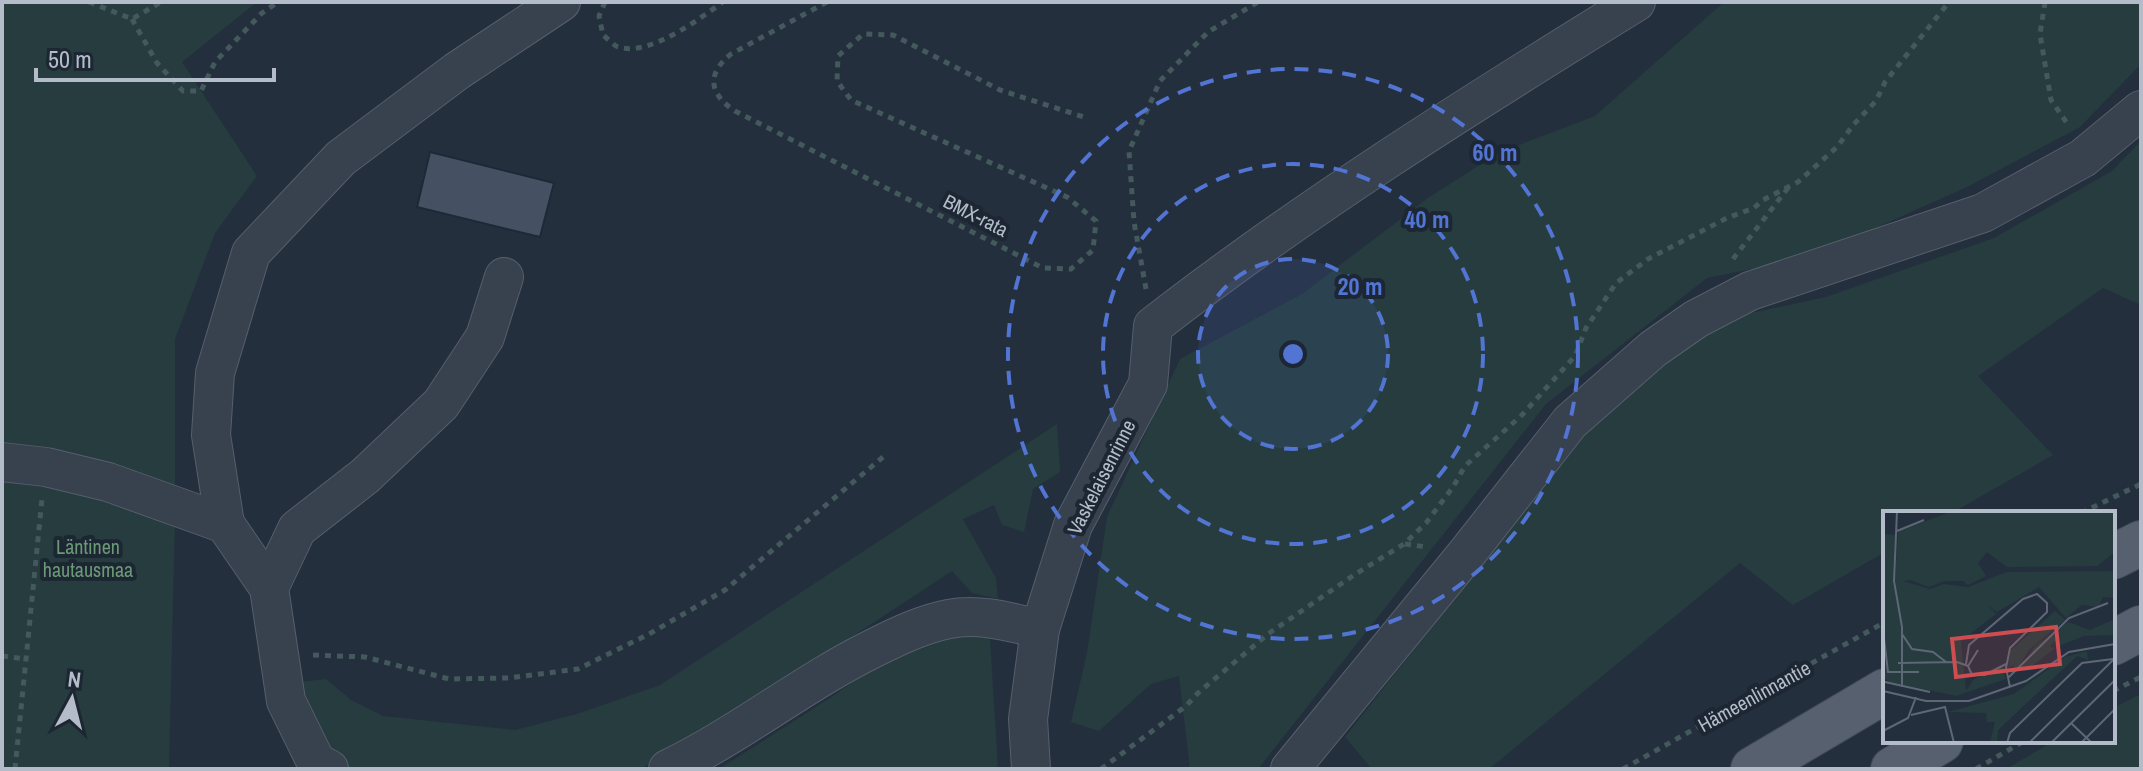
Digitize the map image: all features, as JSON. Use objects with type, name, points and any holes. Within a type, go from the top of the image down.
[{"type":"main road","points":[[2115,556],[2141,543]]},
{"type":"main road","points":[[2115,642],[2141,628]]},
{"type":"main road","points":[[1753,769],[1883,692]]},
{"type":"main road","points":[[1893,769],[1938,743]]},
{"type":"street","points":[[329,769],[316,762],[286,701],[269,588],[225,524],[211,435],[215,373],[251,253],[341,158],[457,71],[561,2]]},
{"type":"street","points":[[1153,326],[1229,267],[1460,111],[1636,2]]},
{"type":"street","points":[[1290,769],[1570,422],[1653,349],[1696,319],[1750,291],[1983,213],[2083,158],[2141,110]]},
{"type":"street","points":[[269,588],[297,529],[365,476],[441,404],[485,337],[504,277]]},
{"type":"street","name":"Vaskelaisenrinne","points":[[1031,769],[1028,719],[1040,629],[1073,525],[1148,384],[1153,326]]},
{"type":"street","points":[[2,462],[46,467],[108,482],[225,524]]},
{"type":"street","points":[[668,769],[702,752],[830,670],[901,635],[950,619],[995,618],[1040,629]]},
{"type":"path","points":[[89,2],[132,19],[157,63],[183,91],[201,91],[215,62],[262,13],[278,2]]},
{"type":"path","points":[[132,19],[161,2]]},
{"type":"path","points":[[605,2],[599,16],[603,35],[617,47],[637,47],[660,41],[723,2]]},
{"type":"path","name":"BMX-rata","points":[[827,2],[718,64],[713,87],[720,101],[1043,268],[1071,269],[1093,250],[1096,221],[1067,197],[851,100],[837,81],[838,56],[863,34],[893,35],[1000,90],[1087,118]]},
{"type":"path","points":[[1153,326],[1134,222],[1129,151],[1160,81],[1208,32],[1258,2]]},
{"type":"path","points":[[1724,270],[1789,187],[1837,147],[1876,101],[1885,82],[1949,2]]},
{"type":"path","points":[[2045,2],[2040,34],[2051,100],[2070,129],[2083,158]]},
{"type":"path","points":[[1101,769],[1186,706],[1268,634],[1404,544],[1426,523],[1465,466],[1522,415],[1575,356],[1586,328],[1625,275],[1670,247],[1754,208],[1789,187]]},
{"type":"path","points":[[280,653],[365,657],[449,679],[509,678],[578,669],[649,634],[725,590],[883,457]]},
{"type":"path","points":[[15,769],[46,467]]},
{"type":"path","points":[[2085,511],[2141,484]]},
{"type":"path","name":"Hämeenlinnantie","points":[[1623,769],[1883,623]]},
{"type":"path","points":[[2,656],[25,659]]},
{"type":"path","points":[[2115,690],[2141,677]]},
{"type":"path","points":[[1976,769],[2021,743]]},
{"type":"green space","name":"Läntinen hautausmaa","points":[[2,2],[257,2],[182,62],[257,176],[215,233],[175,339],[175,517],[169,769],[2,769]]},
{"type":"green space","points":[[1724,2],[2141,2],[2141,64],[2080,127],[1967,187],[1811,257],[1707,278],[1546,404],[1258,769],[1190,769],[1179,676],[1151,684],[1099,731],[1071,722],[1087,653],[1107,517],[1180,359],[1302,294],[1428,198],[1500,152],[1595,116]]},
{"type":"green space","points":[[2141,141],[2141,305],[2103,288],[1978,376],[2053,455],[1955,511],[1883,511],[1883,553],[1793,605],[1740,563],[1489,769],[1372,769],[1345,737],[1586,432],[1676,345],[1723,319],[1826,297],[1994,238],[2112,171]]},
{"type":"green space","points":[[1057,424],[1060,472],[1033,489],[1024,532],[1002,525],[994,505],[963,519],[996,578],[998,599],[972,593],[952,571],[687,745],[640,769],[347,769],[333,762],[299,682],[326,679],[351,700],[383,716],[515,730],[577,714],[660,685]]},
{"type":"green space","points":[[962,633],[990,639],[998,769],[719,769],[891,655]]},
{"type":"green space","points":[[2141,694],[2141,769],[2006,769],[2051,743],[2115,743],[2115,707]]},
{"type":"building","points":[[430,152],[554,183],[540,237],[417,207]]}]
